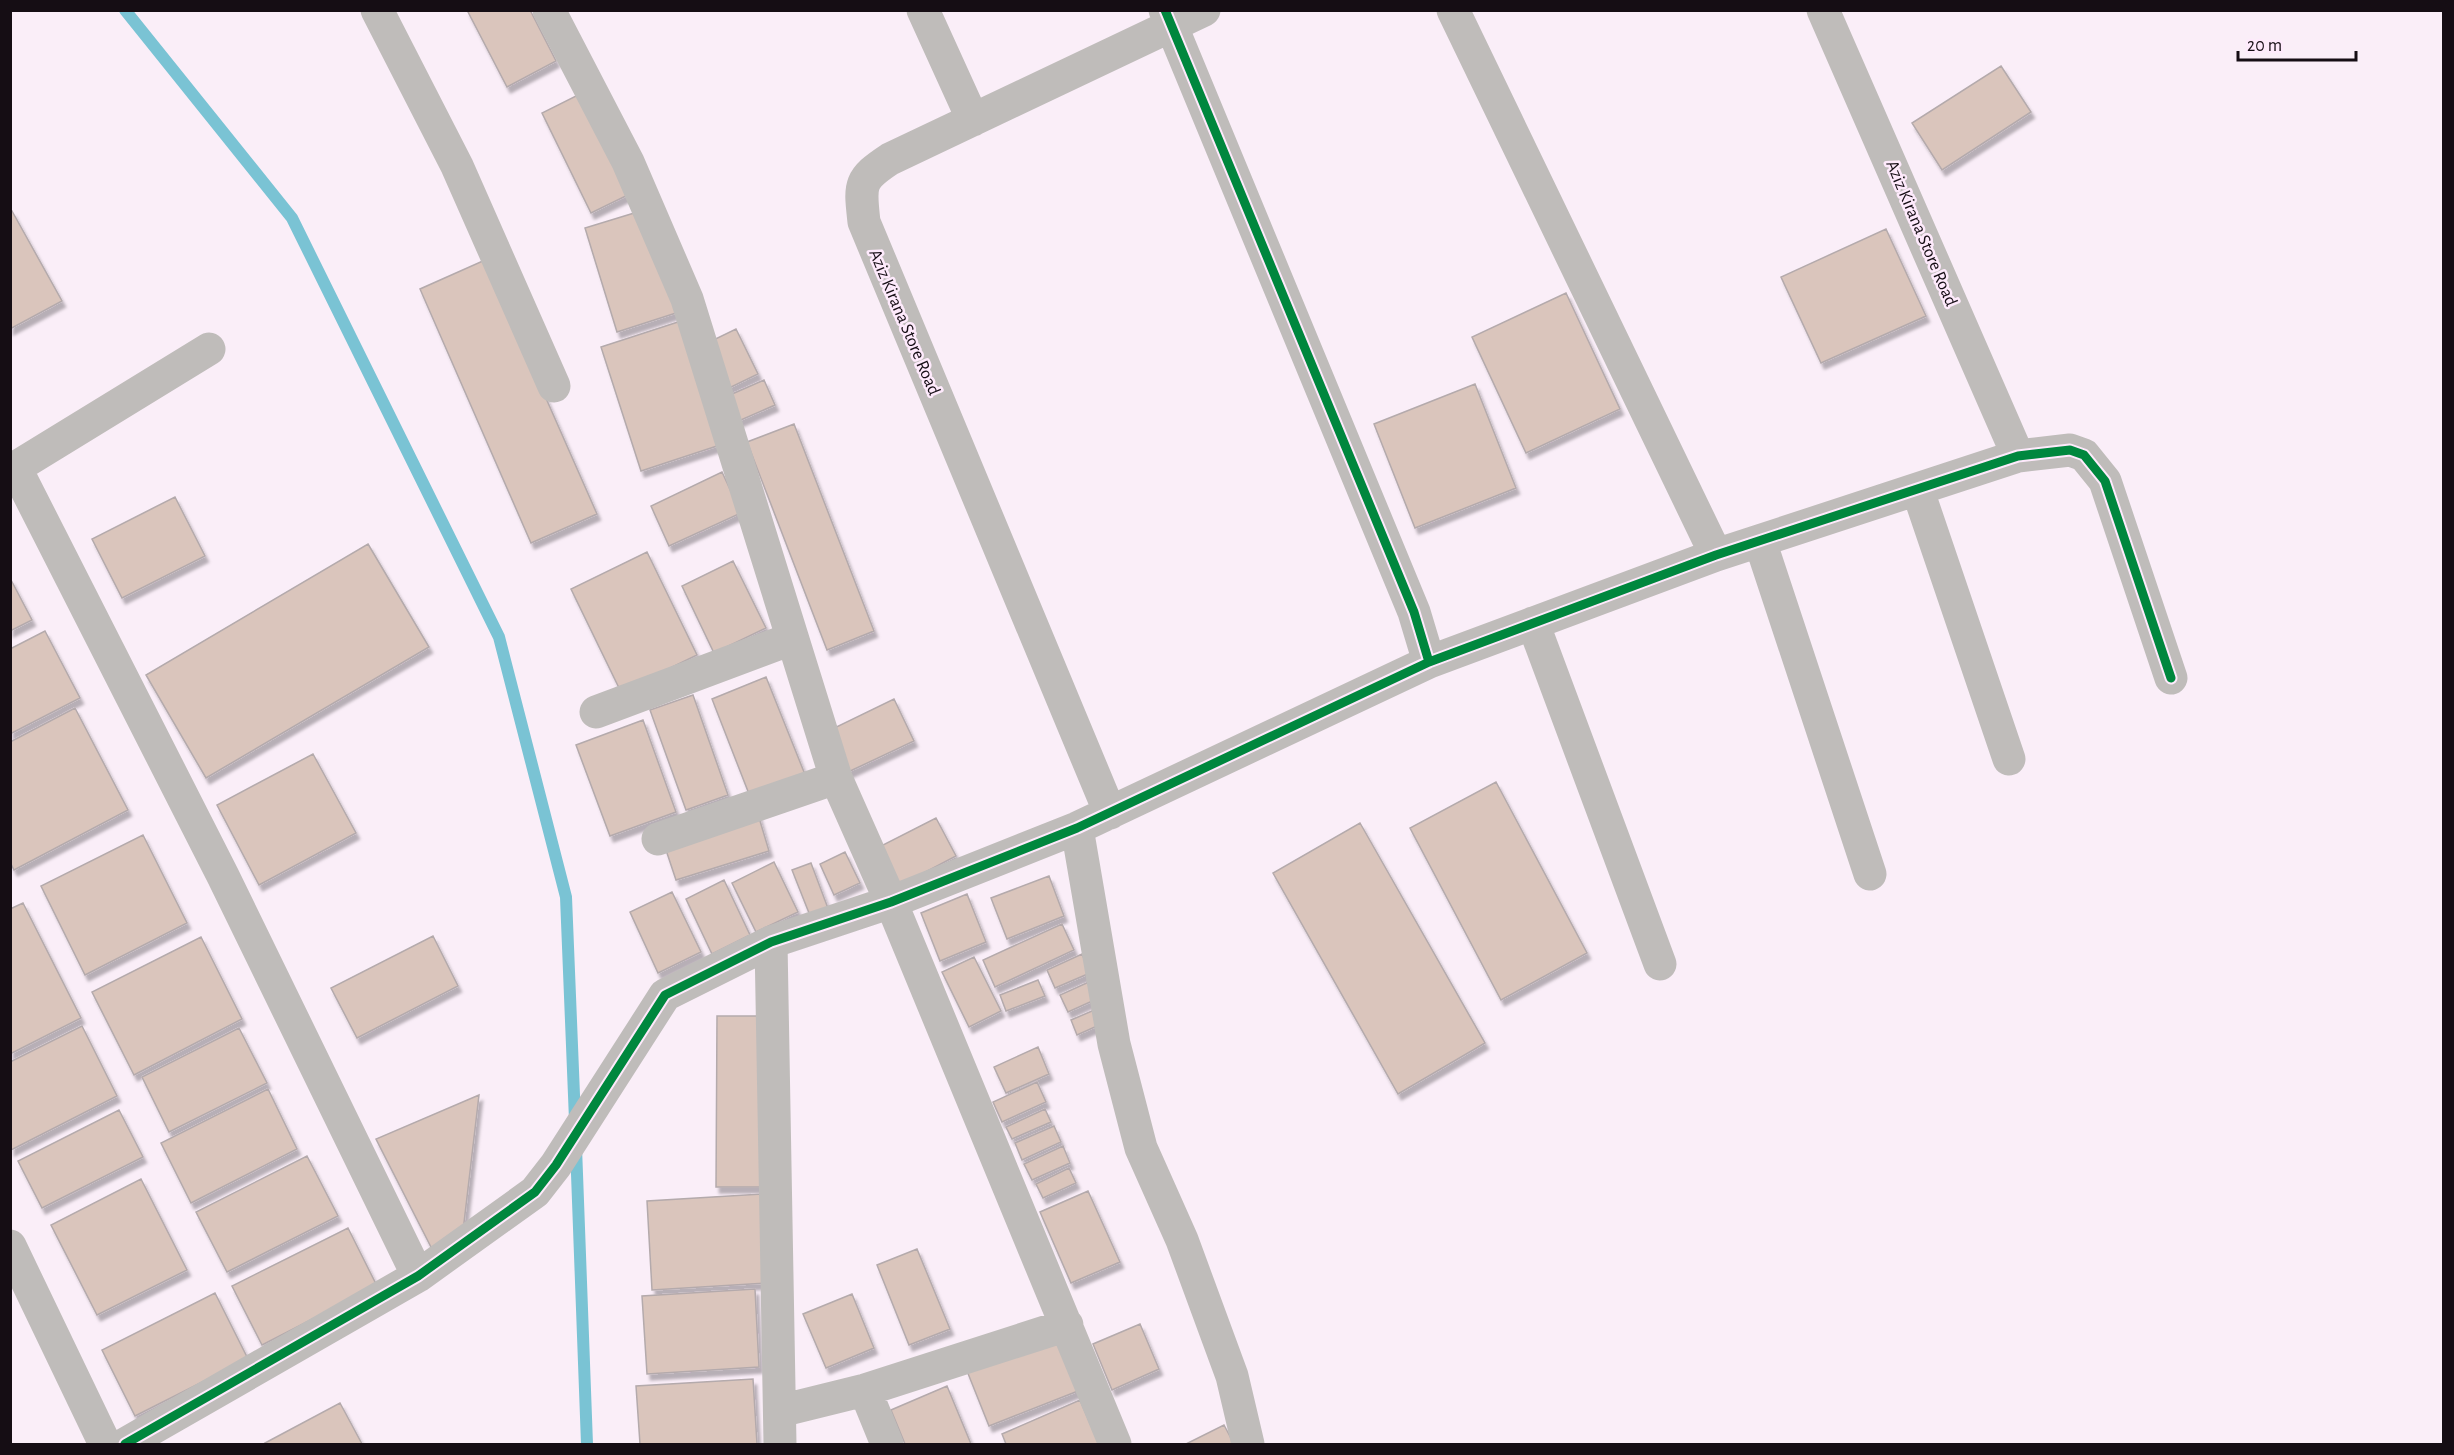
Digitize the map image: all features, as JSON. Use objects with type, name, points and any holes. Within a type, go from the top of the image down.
[{"type":"street","points":[[377,10],[457,166],[554,386]]},
{"type":"street","points":[[549,10],[628,162],[687,299],[836,778],[891,902],[1116,1444]]},
{"type":"street","points":[[923,10],[973,120]]},
{"type":"street","name":"Aziz Kirana Store Road","points":[[1110,813],[864,222],[861,193],[868,174],[890,159],[973,120],[1169,18],[1204,10]]},
{"type":"street","points":[[1453,10],[1716,555]]},
{"type":"street","name":"Aziz Kirana Store Road","points":[[1823,10],[2018,456]]},
{"type":"street","points":[[1169,18],[1414,612],[1429,662]]},
{"type":"street","points":[[209,350],[13,470],[223,876],[418,1276]]},
{"type":"street","points":[[125,1444],[418,1276],[535,1192],[556,1165],[665,995],[771,942],[891,902],[1077,828],[1429,662],[1533,623],[1716,555],[2018,456],[2070,450],[2084,455],[2105,482],[2171,678]]},
{"type":"street","points":[[1918,490],[2009,759]]},
{"type":"street","points":[[1760,541],[1870,874]]},
{"type":"street","points":[[1533,623],[1660,964]]},
{"type":"street","points":[[596,712],[791,639]]},
{"type":"street","points":[[658,839],[836,778]]},
{"type":"street","points":[[1077,828],[1114,1044],[1141,1148],[1182,1240],[1228,1366],[1248,1444]]},
{"type":"street","points":[[771,942],[780,1444]]},
{"type":"street","points":[[10,1246],[105,1444]]},
{"type":"street","points":[[780,1411],[865,1390],[1067,1325]]},
{"type":"street","points":[[865,1390],[887,1444]]},
{"type":"building","points":[[467,10],[530,10],[556,61],[507,87]]},
{"type":"building","points":[[2001,66],[2031,112],[1942,170],[1912,123]]},
{"type":"building","points":[[582,93],[632,193],[591,213],[542,113]]},
{"type":"building","points":[[644,210],[676,313],[617,332],[585,228]]},
{"type":"building","points":[[12,211],[62,301],[10,329],[10,212]]},
{"type":"building","points":[[1886,229],[1926,316],[1821,363],[1781,277]]},
{"type":"building","points":[[485,260],[597,514],[531,543],[420,289]]},
{"type":"building","points":[[1566,293],[1620,409],[1526,453],[1472,337]]},
{"type":"building","points":[[681,321],[720,445],[641,471],[601,347]]},
{"type":"building","points":[[736,329],[758,374],[725,390],[703,345]]},
{"type":"building","points":[[764,380],[775,405],[734,423],[723,398]]},
{"type":"building","points":[[1475,384],[1516,488],[1415,528],[1374,424]]},
{"type":"building","points":[[794,424],[874,631],[827,650],[747,442]]},
{"type":"building","points":[[722,472],[741,513],[669,546],[651,506]]},
{"type":"building","points":[[175,497],[205,556],[122,598],[92,539]]},
{"type":"building","points":[[368,544],[429,647],[206,778],[146,675]]},
{"type":"building","points":[[647,552],[697,655],[621,692],[571,589]]},
{"type":"building","points":[[733,561],[766,628],[714,653],[682,586]]},
{"type":"building","points":[[10,578],[32,620],[10,631]]},
{"type":"building","points":[[45,631],[80,698],[10,734],[10,649]]},
{"type":"building","points":[[766,677],[806,777],[751,799],[712,699]]},
{"type":"building","points":[[693,695],[728,795],[686,810],[650,710]]},
{"type":"building","points":[[894,699],[914,741],[846,773],[826,732]]},
{"type":"building","points":[[75,708],[128,810],[14,870],[10,862],[10,742]]},
{"type":"building","points":[[643,720],[676,812],[610,836],[576,745]]},
{"type":"building","points":[[313,754],[356,833],[259,885],[217,805]]},
{"type":"building","points":[[1496,782],[1587,953],[1501,1000],[1410,828]]},
{"type":"building","points":[[757,811],[769,851],[676,880],[663,841]]},
{"type":"building","points":[[936,818],[956,856],[899,886],[879,847]]},
{"type":"building","points":[[1360,823],[1485,1043],[1398,1094],[1273,873]]},
{"type":"building","points":[[143,835],[187,923],[85,975],[41,886]]},
{"type":"building","points":[[845,852],[860,883],[834,895],[820,864]]},
{"type":"building","points":[[774,862],[798,912],[756,932],[732,883]]},
{"type":"building","points":[[811,863],[829,911],[811,918],[792,870]]},
{"type":"building","points":[[1049,876],[1064,916],[1007,939],[991,898]]},
{"type":"building","points":[[724,880],[750,935],[712,954],[686,899]]},
{"type":"building","points":[[672,892],[701,952],[658,973],[630,912]]},
{"type":"building","points":[[967,894],[986,942],[940,961],[921,913]]},
{"type":"building","points":[[23,903],[81,1018],[10,1054],[10,909]]},
{"type":"building","points":[[1062,924],[1074,950],[995,987],[983,960]]},
{"type":"building","points":[[433,936],[458,986],[357,1038],[331,988]]},
{"type":"building","points":[[201,937],[242,1019],[134,1075],[92,992]]},
{"type":"building","points":[[1082,954],[1090,973],[1055,988],[1047,970]]},
{"type":"building","points":[[974,957],[1001,1011],[969,1027],[942,972]]},
{"type":"building","points":[[1038,980],[1045,996],[1006,1011],[1000,995]]},
{"type":"building","points":[[1091,981],[1099,998],[1068,1012],[1060,995]]},
{"type":"building","points":[[1099,1008],[1106,1022],[1077,1035],[1071,1020]]},
{"type":"building","points":[[717,1016],[769,1016],[769,1187],[716,1187]]},
{"type":"building","points":[[82,1026],[117,1096],[11,1150],[10,1062]]},
{"type":"building","points":[[239,1028],[267,1083],[169,1132],[142,1077]]},
{"type":"building","points":[[1038,1047],[1049,1074],[1006,1093],[994,1067]]},
{"type":"building","points":[[1037,1082],[1046,1102],[1002,1122],[993,1102]]},
{"type":"building","points":[[268,1089],[297,1149],[191,1203],[161,1143]]},
{"type":"building","points":[[479,1095],[463,1231],[433,1251],[376,1139]]},
{"type":"building","points":[[1045,1109],[1051,1122],[1012,1139],[1006,1127]]},
{"type":"building","points":[[119,1110],[143,1157],[42,1208],[18,1161]]},
{"type":"building","points":[[1054,1126],[1061,1142],[1022,1160],[1015,1143]]},
{"type":"building","points":[[1063,1146],[1070,1163],[1032,1180],[1024,1164]]},
{"type":"building","points":[[307,1156],[338,1216],[227,1272],[196,1212]]},
{"type":"building","points":[[1069,1168],[1076,1183],[1043,1198],[1036,1184]]},
{"type":"building","points":[[141,1179],[187,1270],[97,1315],[51,1225]]},
{"type":"building","points":[[1088,1191],[1120,1262],[1071,1283],[1040,1212]]},
{"type":"building","points":[[762,1194],[767,1283],[652,1290],[647,1201]]},
{"type":"building","points":[[348,1228],[377,1286],[262,1345],[232,1286]]},
{"type":"building","points":[[917,1249],[950,1329],[909,1345],[877,1265]]},
{"type":"building","points":[[755,1289],[759,1367],[647,1374],[642,1296]]},
{"type":"building","points":[[215,1293],[248,1359],[135,1416],[102,1350]]},
{"type":"building","points":[[852,1294],[874,1348],[826,1368],[803,1314]]},
{"type":"building","points":[[1140,1324],[1159,1369],[1112,1390],[1093,1344]]},
{"type":"building","points":[[1056,1336],[1078,1391],[989,1426],[967,1371]]},
{"type":"building","points":[[753,1379],[757,1444],[640,1444],[636,1386]]},
{"type":"building","points":[[947,1386],[971,1444],[905,1444],[891,1410]]},
{"type":"building","points":[[1080,1400],[1099,1444],[1006,1444],[1002,1434]]},
{"type":"building","points":[[340,1403],[362,1444],[265,1443]]},
{"type":"building","points":[[1224,1425],[1234,1444],[1186,1444]]},
{"type":"waterway","points":[[125,10],[292,218],[499,637],[566,897],[575,1120]]},
{"type":"waterway","points":[[576,1147],[587,1444]]},
{"type":"cycle path","points":[[1165,10],[1414,612],[1429,662],[1716,555],[2018,456],[2070,450],[2084,455],[2105,481],[2171,678]]},
{"type":"cycle path","points":[[125,1444],[418,1276],[535,1192],[556,1165],[665,995],[771,942],[891,902],[1077,828],[1429,662]]}]
